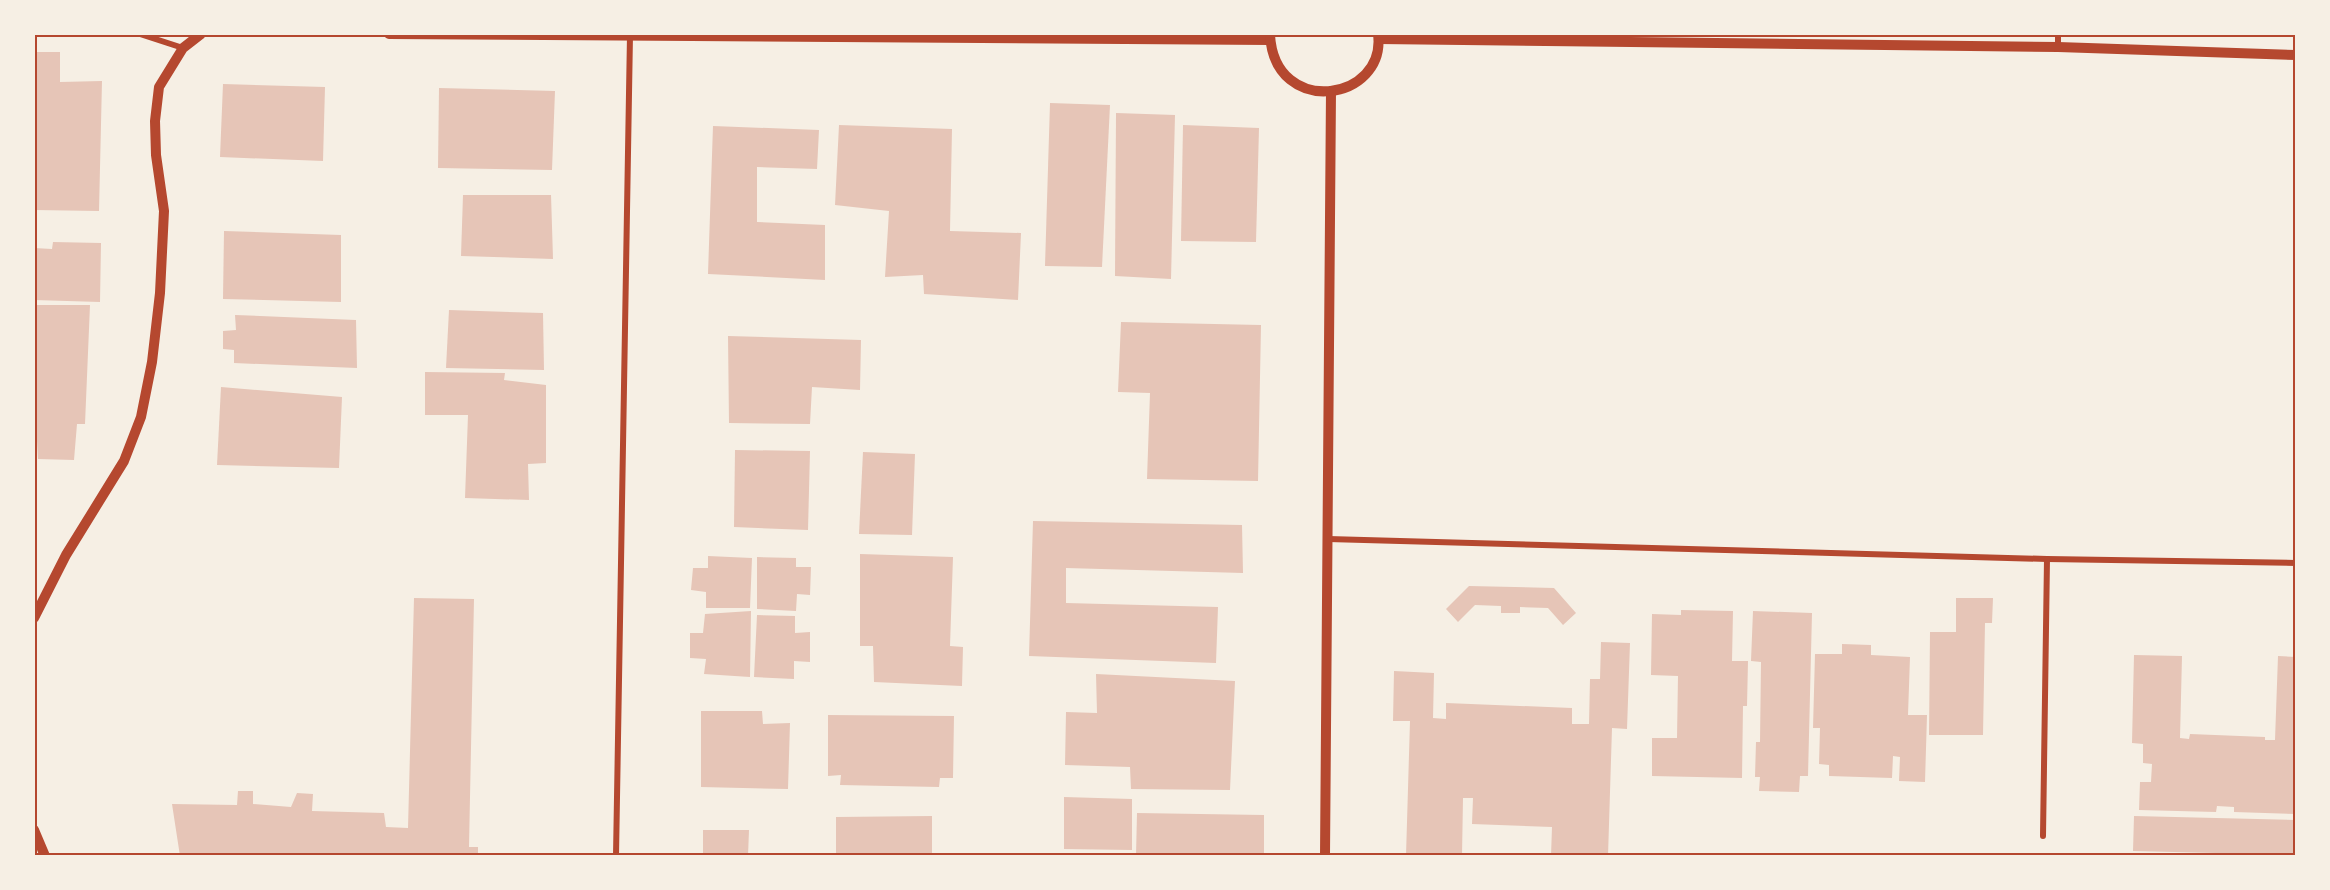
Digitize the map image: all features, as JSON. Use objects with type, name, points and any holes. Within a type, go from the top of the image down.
[{"type":"street","points":[[140,34],[183,48]]},
{"type":"street","points":[[34,618],[66,555],[124,461],[141,417],[152,362],[160,293],[164,211],[156,155],[155,121],[159,87],[183,48],[201,34]]},
{"type":"street","points":[[389,34],[1270,37],[1271,51],[1279,67],[1290,80],[1305,89],[1322,92],[1355,83],[1368,72],[1376,56],[1378,37],[2058,47],[2295,56]]},
{"type":"street","points":[[2058,34],[2058,47]]},
{"type":"street","points":[[616,855],[630,35]]},
{"type":"street","points":[[1326,855],[1332,91]]},
{"type":"street","points":[[1328,538],[2048,559],[2295,563]]},
{"type":"street","points":[[2043,836],[2048,559]]},
{"type":"street","points":[[34,830],[45,855]]},
{"type":"building","points":[[34,52],[60,52],[60,82],[102,81],[99,211],[34,210]]},
{"type":"building","points":[[223,84],[325,87],[323,161],[220,157]]},
{"type":"building","points":[[439,88],[555,91],[552,170],[438,168]]},
{"type":"building","points":[[1050,103],[1110,105],[1102,267],[1045,266]]},
{"type":"building","points":[[1116,113],[1175,115],[1171,279],[1115,276]]},
{"type":"building","points":[[839,125],[952,129],[950,231],[1021,233],[1018,300],[924,294],[923,275],[885,277],[889,211],[835,205]]},
{"type":"building","points":[[1183,125],[1259,128],[1256,242],[1181,241]]},
{"type":"building","points":[[713,126],[819,130],[817,169],[757,167],[757,222],[825,225],[825,280],[708,274]]},
{"type":"building","points":[[463,195],[551,195],[553,259],[461,256]]},
{"type":"building","points":[[224,231],[341,235],[341,302],[223,299]]},
{"type":"building","points":[[53,242],[101,243],[100,302],[34,300],[34,248],[52,249]]},
{"type":"building","points":[[34,305],[90,305],[85,424],[77,424],[74,460],[38,459],[37,441],[34,441]]},
{"type":"building","points":[[449,310],[543,313],[544,370],[446,368]]},
{"type":"building","points":[[235,315],[356,320],[357,368],[234,363],[234,350],[223,349],[223,331],[236,330]]},
{"type":"building","points":[[1121,322],[1261,325],[1258,481],[1147,479],[1150,393],[1118,392]]},
{"type":"building","points":[[728,336],[861,340],[860,390],[812,387],[810,424],[729,423]]},
{"type":"building","points":[[425,372],[505,373],[504,380],[546,385],[546,463],[528,464],[529,500],[465,498],[468,415],[425,415]]},
{"type":"building","points":[[221,387],[342,397],[339,468],[217,465]]},
{"type":"building","points":[[735,450],[810,451],[808,530],[734,527]]},
{"type":"building","points":[[863,452],[915,454],[912,535],[859,534]]},
{"type":"building","points":[[1033,521],[1242,525],[1243,573],[1066,568],[1066,603],[1218,607],[1216,663],[1029,656]]},
{"type":"building","points":[[860,554],[953,557],[950,646],[963,647],[962,686],[874,682],[873,646],[860,646]]},
{"type":"building","points":[[708,556],[752,558],[750,608],[706,608],[706,592],[691,590],[693,568],[708,568]]},
{"type":"building","points":[[757,557],[796,558],[796,567],[811,567],[810,595],[797,594],[796,611],[757,609]]},
{"type":"building","points":[[1469,586],[1554,588],[1576,613],[1563,625],[1548,608],[1520,607],[1520,613],[1501,613],[1501,606],[1475,605],[1458,622],[1446,609]]},
{"type":"building","points":[[414,598],[474,599],[469,847],[478,847],[478,856],[180,856],[172,804],[237,805],[238,791],[253,791],[253,804],[291,807],[297,793],[313,794],[312,811],[384,813],[386,827],[408,828]]},
{"type":"building","points":[[1956,598],[1993,598],[1992,623],[1985,623],[1983,735],[1929,735],[1930,632],[1956,632]]},
{"type":"building","points":[[1681,610],[1733,611],[1732,661],[1748,661],[1747,706],[1743,706],[1742,778],[1652,776],[1652,738],[1677,738],[1678,676],[1651,675],[1652,614],[1681,615]]},
{"type":"building","points":[[751,611],[750,677],[704,674],[706,659],[690,658],[690,633],[703,633],[705,614]]},
{"type":"building","points":[[1753,611],[1812,613],[1808,776],[1800,776],[1799,792],[1759,791],[1760,777],[1755,777],[1756,742],[1760,742],[1761,662],[1751,661]]},
{"type":"building","points":[[757,615],[795,616],[795,633],[810,632],[810,662],[794,661],[794,679],[754,677]]},
{"type":"building","points":[[1601,642],[1630,643],[1627,729],[1612,728],[1608,856],[1551,856],[1552,827],[1472,824],[1473,798],[1463,798],[1462,856],[1406,856],[1410,721],[1393,721],[1394,671],[1434,673],[1433,718],[1446,719],[1446,703],[1572,708],[1572,724],[1589,724],[1590,679],[1600,679]]},
{"type":"building","points":[[1842,644],[1871,645],[1871,655],[1910,657],[1908,715],[1927,715],[1925,782],[1899,781],[1900,757],[1893,756],[1892,778],[1829,776],[1829,765],[1819,764],[1820,728],[1813,728],[1815,654],[1842,654]]},
{"type":"building","points":[[2134,655],[2182,656],[2180,738],[2189,739],[2190,734],[2265,737],[2265,740],[2275,740],[2278,656],[2296,657],[2296,814],[2234,812],[2234,807],[2217,806],[2216,812],[2139,810],[2140,782],[2151,782],[2152,764],[2143,763],[2143,744],[2132,743]]},
{"type":"building","points":[[1096,674],[1235,681],[1230,790],[1131,789],[1130,767],[1065,765],[1066,712],[1097,713]]},
{"type":"building","points":[[701,711],[762,711],[763,724],[790,723],[788,789],[701,787]]},
{"type":"building","points":[[828,715],[954,716],[953,778],[940,778],[939,787],[840,785],[841,775],[828,776]]},
{"type":"building","points":[[1064,797],[1132,799],[1132,850],[1064,849]]},
{"type":"building","points":[[1137,813],[1264,815],[1264,856],[1136,856]]},
{"type":"building","points":[[932,816],[932,856],[836,856],[836,817]]},
{"type":"building","points":[[2134,816],[2296,820],[2296,855],[2133,851]]},
{"type":"building","points":[[703,830],[749,830],[748,856],[703,856]]}]
